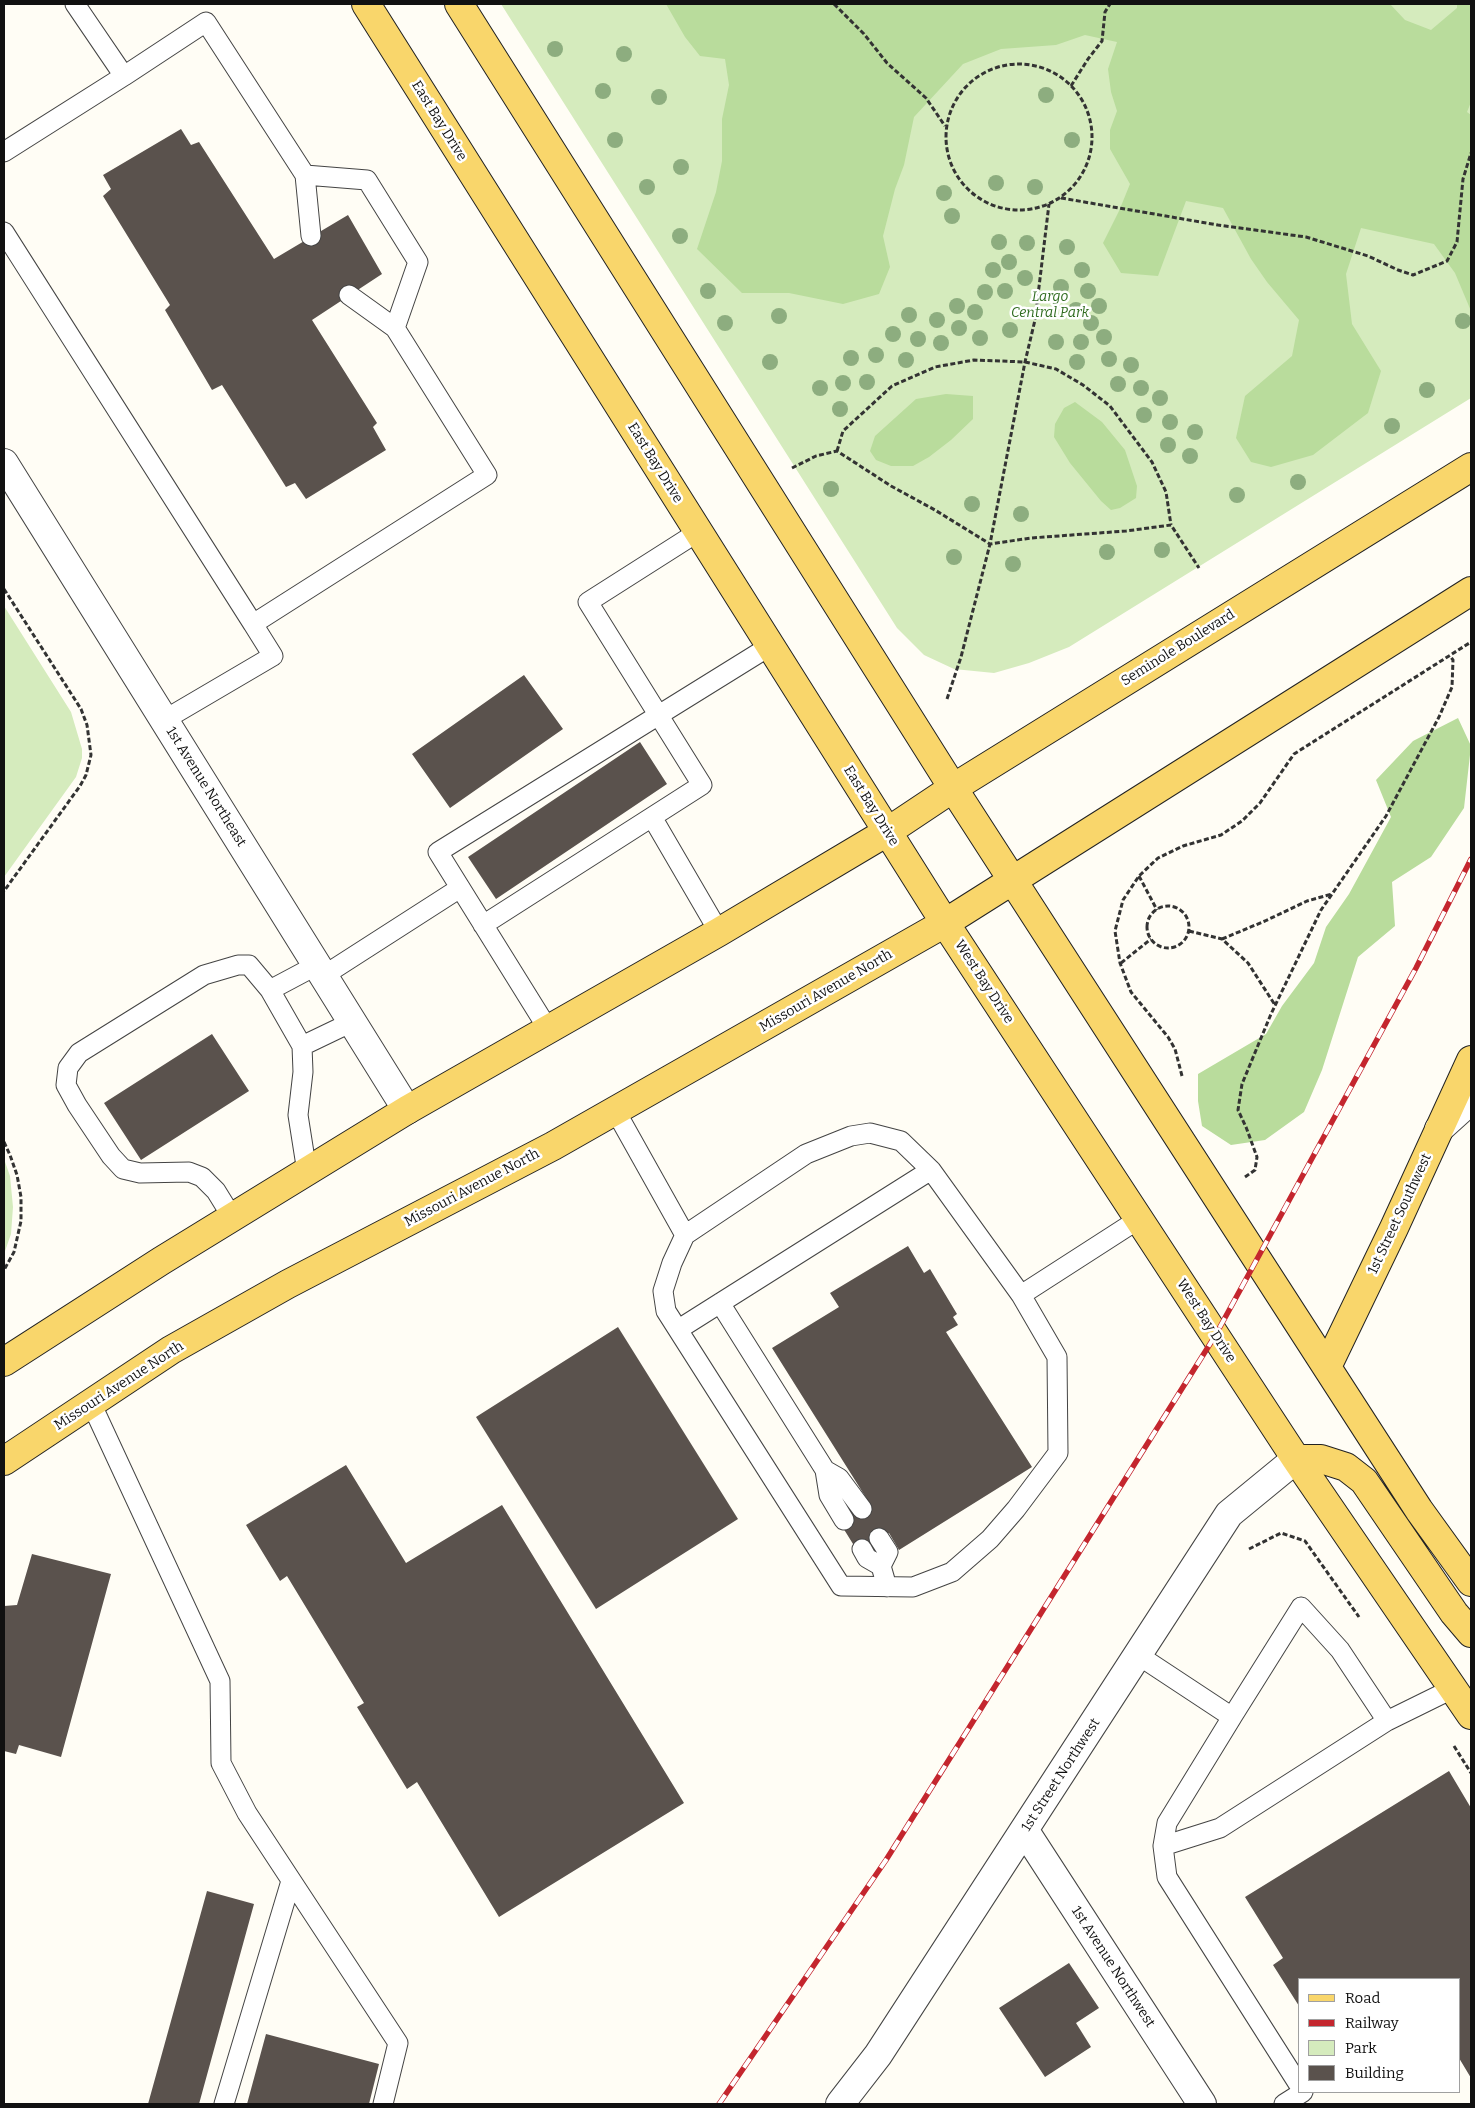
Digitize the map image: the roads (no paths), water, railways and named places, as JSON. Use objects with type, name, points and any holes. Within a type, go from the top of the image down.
[{"type":"main road","name":"East Bay Drive","points":[[366,4],[945,923]]},
{"type":"main road","points":[[459,4],[953,788],[1419,1510],[1471,1582]]},
{"type":"main road","name":"Seminole Boulevard","points":[[887,832],[953,788],[1471,467]]},
{"type":"main road","points":[[945,923],[1471,590]]},
{"type":"main road","points":[[4,1362],[161,1261],[407,1110],[719,932],[887,832]]},
{"type":"main road","name":"Missouri Avenue North","points":[[4,1460],[171,1350],[288,1284],[552,1146],[945,923]]},
{"type":"main road","name":"West Bay Drive","points":[[945,923],[1296,1459],[1462,1695],[1471,1715]]},
{"type":"main road","name":"1st Street Southwest","points":[[1327,1367],[1471,1060]]},
{"type":"main road","points":[[1296,1459],[1321,1459],[1346,1467],[1364,1481],[1454,1613],[1471,1633]]},
{"type":"street","name":"1st Avenue Northeast","points":[[4,463],[407,1110]]},
{"type":"street","points":[[1439,1129],[1471,1100]]},
{"type":"street","name":"1st Street Northwest","points":[[840,2104],[878,2055],[1229,1514],[1296,1459]]},
{"type":"street","name":"1st Avenue Northwest","points":[[1025,1831],[1202,2104]]},
{"type":"lane","points":[[75,4],[124,76]]},
{"type":"lane","points":[[4,152],[206,22],[305,176],[311,236]]},
{"type":"lane","points":[[305,176],[367,180],[418,262],[395,328]]},
{"type":"lane","points":[[4,232],[273,656],[164,720]]},
{"type":"lane","points":[[253,624],[487,475],[395,328],[349,295]]},
{"type":"lane","points":[[483,925],[702,785],[588,602],[698,532]]},
{"type":"lane","points":[[548,1029],[438,852],[770,646]]},
{"type":"lane","points":[[652,817],[719,932]]},
{"type":"lane","points":[[270,990],[320,970],[460,888]]},
{"type":"lane","points":[[232,1217],[216,1191],[202,1177],[189,1172],[140,1173],[123,1170],[111,1156],[66,1086],[68,1068],[79,1054],[204,975],[238,965],[249,965],[270,990],[302,1046],[302,1072],[298,1115],[307,1172]]},
{"type":"lane","points":[[302,1046],[352,1022]]},
{"type":"lane","points":[[615,1110],[685,1235]]},
{"type":"lane","points":[[870,1133],[901,1141],[931,1170],[1020,1295],[1056,1357],[1058,1452],[1016,1509],[990,1539],[952,1572],[913,1587],[841,1586],[666,1311],[663,1291],[672,1263],[685,1235],[806,1154],[851,1136],[870,1133]]},
{"type":"lane","points":[[679,1329],[931,1170]]},
{"type":"lane","points":[[1020,1295],[1139,1219]]},
{"type":"lane","points":[[720,1303],[825,1470],[829,1495],[844,1520]]},
{"type":"lane","points":[[91,1403],[220,1681],[220,1763],[247,1813],[398,2043],[383,2104]]},
{"type":"lane","points":[[825,1470],[839,1478],[862,1509]]},
{"type":"lane","points":[[880,1538],[888,1552],[881,1566],[887,1587]]},
{"type":"lane","points":[[862,1549],[867,1558],[881,1566]]},
{"type":"lane","points":[[1298,2083],[1166,1877],[1163,1846],[1167,1823],[1301,1608],[1340,1650],[1386,1722]]},
{"type":"lane","points":[[1138,1655],[1232,1717]]},
{"type":"lane","points":[[1163,1846],[1220,1828],[1386,1722],[1462,1695]]},
{"type":"lane","points":[[224,2104],[291,1881]]},
{"type":"lane","points":[[1284,2104],[1301,2093]]},
{"type":"railway","points":[[719,2104],[886,1860],[1215,1336],[1416,968],[1471,859]]},
{"type":"park label","name":"Largo Central Park","points":[[1050,306]]}]
